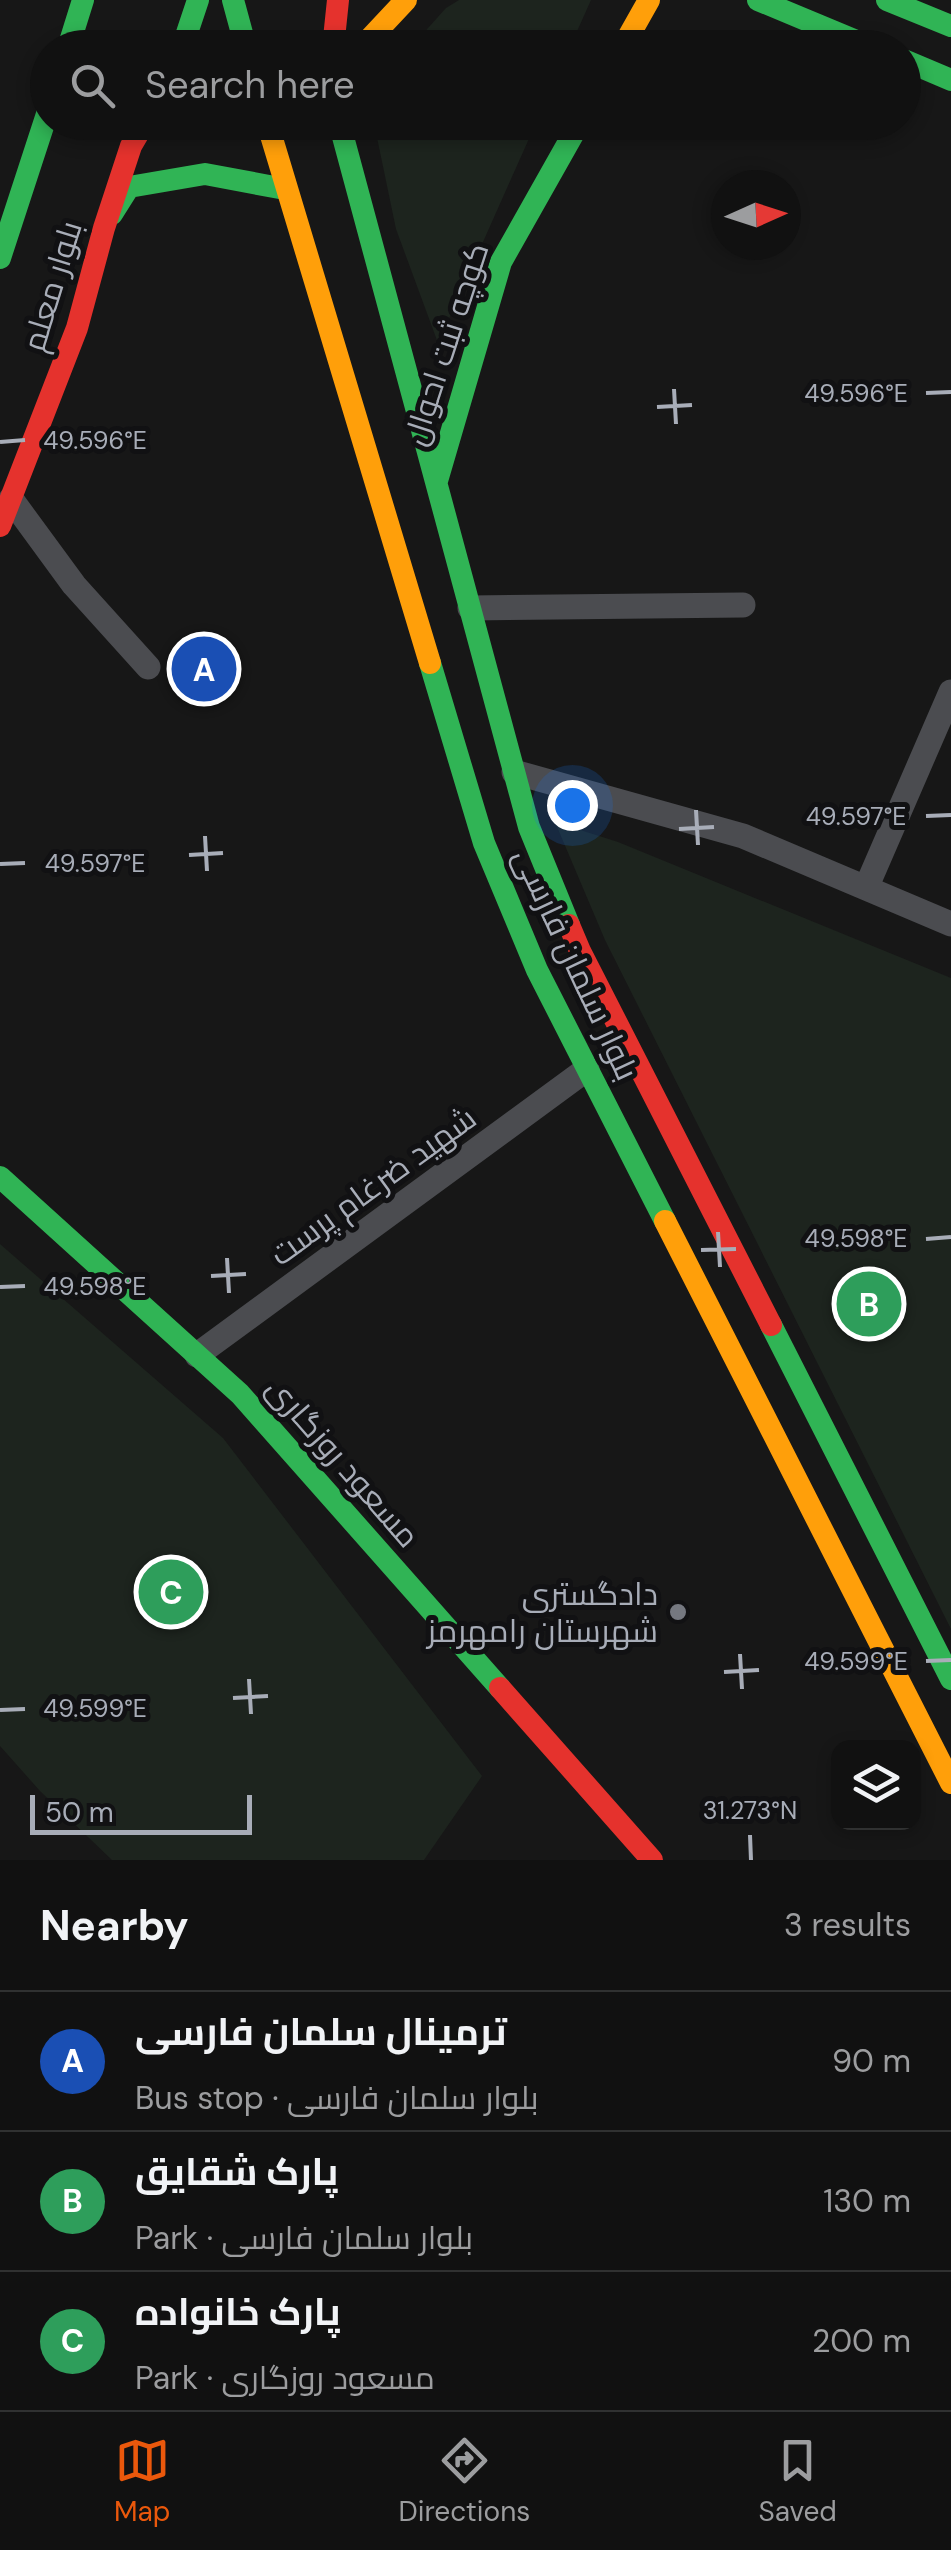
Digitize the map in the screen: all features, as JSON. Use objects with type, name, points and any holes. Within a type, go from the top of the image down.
[{"type":"main road","points":[[74,30],[83,0]]},
{"type":"main road","points":[[188,30],[198,0]]},
{"type":"main road","points":[[233,0],[241,30]]},
{"type":"main road","points":[[335,30],[338,0]]},
{"type":"main road","points":[[378,30],[406,0]]},
{"type":"main road","points":[[632,30],[649,0]]},
{"type":"main road","points":[[758,0],[830,30]]},
{"type":"main road","points":[[887,0],[951,26]]},
{"type":"main road","points":[[921,67],[951,80]]},
{"type":"main road","name":"بلوار معلم","points":[[0,258],[39,140]]},
{"type":"main road","points":[[128,140],[132,146]]},
{"type":"main road","name":"بلوار معلم","points":[[0,526],[77,328],[104,228],[135,140]]},
{"type":"main road","name":"بلوار سلمان فارسی","points":[[272,140],[484,843],[537,970],[951,1783]]},
{"type":"main road","name":"بلوار سلمان فارسی","points":[[344,140],[529,828],[580,951],[951,1679]]},
{"type":"main road","name":"کوچه ثبت احوال","points":[[436,483],[501,262],[570,140]]},
{"type":"main road","points":[[104,228],[129,187],[205,174],[285,189]]},
{"type":"main road","name":"مسعود روزگاری","points":[[0,1177],[240,1394],[637,1854]]},
{"type":"street","points":[[11,498],[74,585],[148,667]]},
{"type":"street","points":[[470,608],[743,605]]},
{"type":"street","points":[[866,888],[951,692]]},
{"type":"street","points":[[514,772],[743,836],[951,924]]},
{"type":"street","name":"شهید ضرغام پرست","points":[[197,1356],[588,1069]]},
{"type":"shaded area","points":[[459,0],[591,0],[578,30],[426,30]]},
{"type":"shaded area","points":[[377,140],[528,140],[438,343],[396,229]]},
{"type":"shaded area","points":[[555,822],[618,842],[951,978],[951,1629],[605,940]]},
{"type":"shaded area","points":[[0,1244],[223,1438],[482,1776],[424,1860],[112,1860],[40,1791],[0,1746]]},
{"type":"traffic: fast","points":[[74,30],[83,0]]},
{"type":"traffic: fast","points":[[188,30],[198,0]]},
{"type":"traffic: fast","points":[[233,0],[241,30]]},
{"type":"traffic: fast","points":[[758,0],[830,30]]},
{"type":"traffic: fast","points":[[887,0],[951,26]]},
{"type":"traffic: fast","points":[[921,67],[951,80]]},
{"type":"traffic: fast","points":[[0,258],[39,140]]},
{"type":"traffic: fast","points":[[344,140],[529,827],[569,925]]},
{"type":"traffic: fast","points":[[437,481],[501,262],[570,140]]},
{"type":"traffic: fast","points":[[112,214],[129,187],[205,174],[285,189]]},
{"type":"traffic: fast","points":[[430,663],[484,843],[537,970],[665,1221]]},
{"type":"traffic: fast","points":[[0,1177],[240,1394],[500,1688]]},
{"type":"traffic: fast","points":[[771,1325],[951,1679]]},
{"type":"traffic: slow","points":[[378,30],[406,0]]},
{"type":"traffic: slow","points":[[632,30],[649,0]]},
{"type":"traffic: slow","points":[[272,140],[430,663]]},
{"type":"traffic: slow","points":[[665,1221],[951,1783]]},
{"type":"traffic: jam","points":[[335,30],[338,0]]},
{"type":"traffic: jam","points":[[0,526],[77,328],[104,228],[134,140]]},
{"type":"traffic: jam","points":[[569,925],[771,1325]]},
{"type":"traffic: jam","points":[[500,1688],[652,1860]]},
{"type":"place","name":"ترمینال سلمان فارسی","points":[[204,669]]},
{"type":"place","name":"پارک شقایق","points":[[869,1304]]},
{"type":"place","name":"پارک خانواده","points":[[171,1592]]},
{"type":"place","name":"دادگستری شهرستان رامهرمز","points":[[678,1612]]}]
